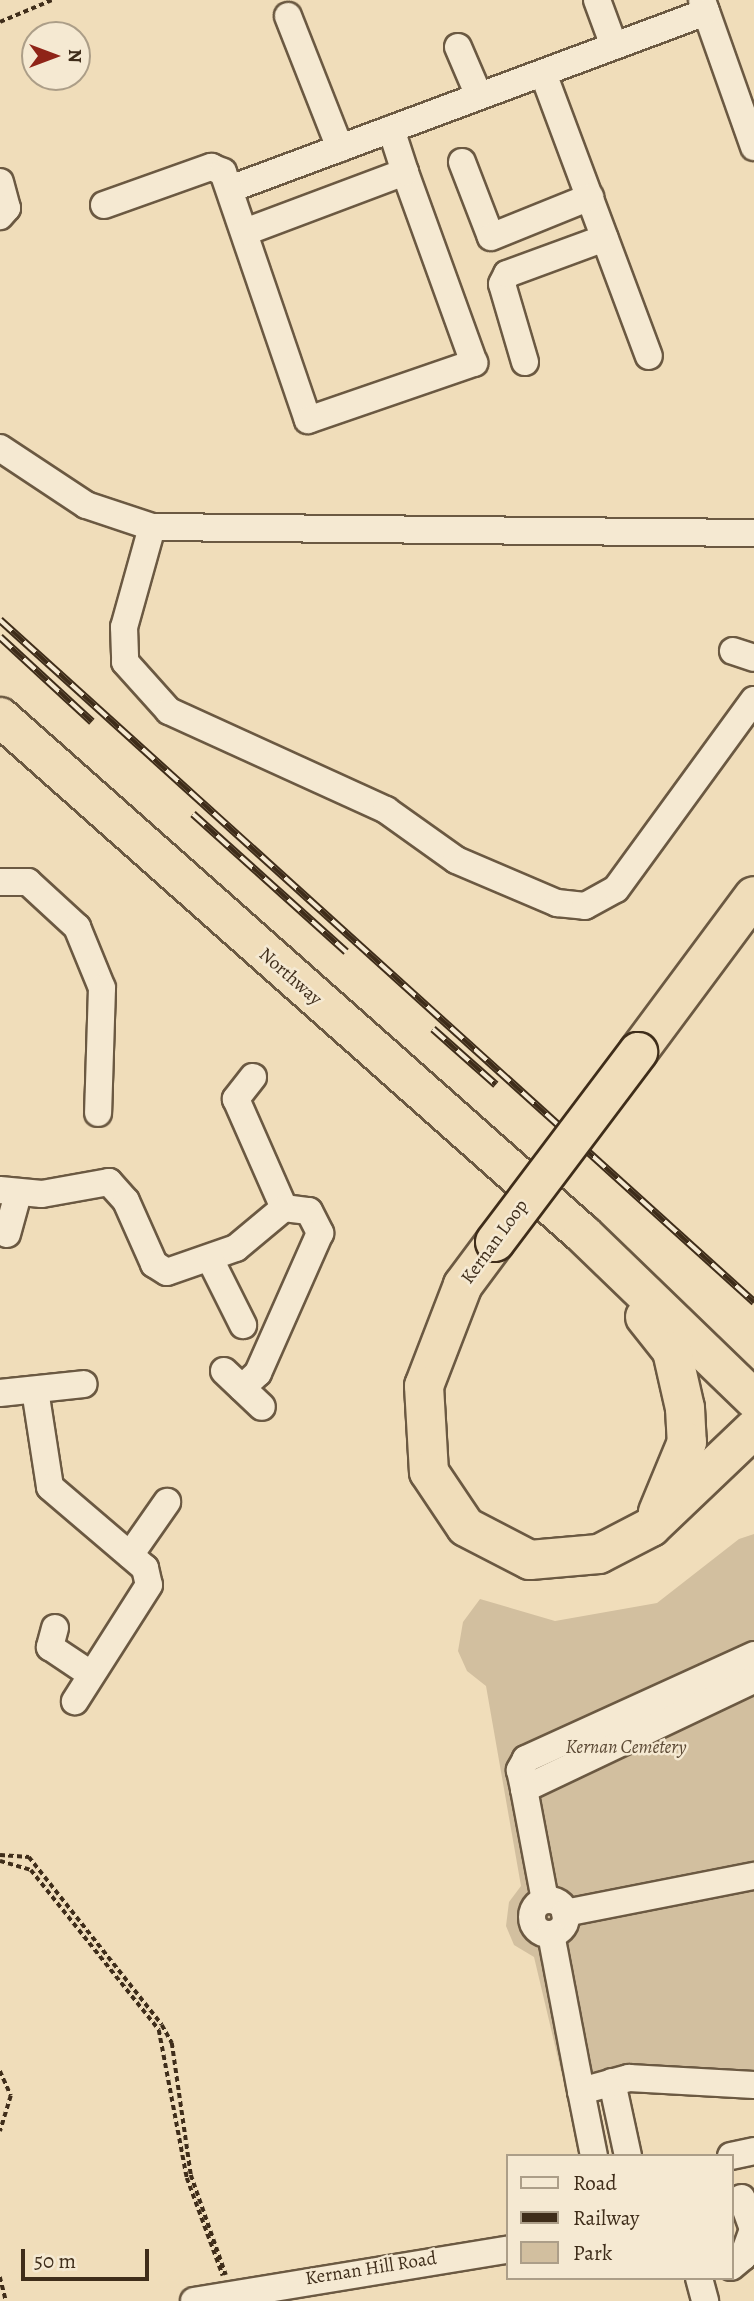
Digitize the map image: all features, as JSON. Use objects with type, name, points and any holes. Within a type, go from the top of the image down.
[{"type":"highway","name":"Northway","points":[[0,717],[583,1234],[754,1399]]},
{"type":"highway","name":"Kernan Loop","points":[[754,896],[463,1284],[424,1386],[422,1436],[429,1472],[444,1503],[467,1527],[530,1560],[599,1554],[651,1527],[714,1470],[754,1429]]},
{"type":"highway","name":"Northway","points":[[583,1234],[632,1264],[754,1362]]},
{"type":"highway","points":[[583,1234],[672,1351],[682,1378],[687,1442],[651,1527]]},
{"type":"highway","points":[[632,1264],[754,1385]]},
{"type":"highway","points":[[714,1470],[754,1463]]},
{"type":"street","points":[[597,0],[614,46]]},
{"type":"street","points":[[230,189],[614,46],[704,6],[754,147]]},
{"type":"street","points":[[288,16],[340,148]]},
{"type":"street","points":[[458,47],[479,96]]},
{"type":"street","points":[[543,72],[649,356]]},
{"type":"street","points":[[104,205],[211,167],[223,172],[308,421],[474,363],[391,129]]},
{"type":"street","points":[[463,163],[491,236],[590,197]]},
{"type":"street","points":[[245,232],[405,172]]},
{"type":"street","points":[[0,182],[7,208],[0,216]]},
{"type":"street","points":[[525,362],[502,284],[507,274],[605,238]]},
{"type":"street","points":[[0,448],[86,505],[152,527],[754,533]]},
{"type":"street","points":[[152,527],[124,627],[125,662],[169,711],[386,810],[456,860],[557,904],[585,906],[616,889],[754,701]]},
{"type":"street","points":[[0,882],[28,881],[77,927],[102,988],[98,1112]]},
{"type":"street","points":[[253,1077],[236,1099],[284,1208]]},
{"type":"street","points":[[10,1238],[9,1192],[109,1182],[126,1201],[154,1264],[167,1272],[211,1259],[236,1248],[284,1208],[309,1211],[320,1233],[258,1373],[233,1380],[262,1407]]},
{"type":"street","points":[[211,1259],[243,1325]]},
{"type":"street","points":[[0,1393],[83,1384]]},
{"type":"street","points":[[35,1390],[50,1488],[145,1568],[149,1586],[89,1673],[75,1700]]},
{"type":"street","points":[[130,1555],[167,1502]]},
{"type":"street","points":[[55,1628],[50,1647],[89,1673]]},
{"type":"street","points":[[594,2154],[554,1916],[520,1770],[526,1759],[754,1655]]},
{"type":"street","points":[[524,1789],[754,1680]]},
{"type":"street","points":[[554,1916],[754,1876]]},
{"type":"street","points":[[582,2091],[612,2082],[754,2085]]},
{"type":"street","points":[[612,2082],[628,2154]]},
{"type":"street","points":[[733,2156],[754,2151]]},
{"type":"street","points":[[733,2265],[743,2257],[753,2229],[743,2198]]},
{"type":"street","name":"Kernan Hill Road","points":[[194,2301],[230,2294],[283,2292],[505,2250]]},
{"type":"path","points":[[0,22],[52,0]]},
{"type":"path","points":[[0,1854],[29,1857],[162,2025],[172,2043],[191,2175],[230,2294]]},
{"type":"path","points":[[0,1861],[31,1870],[159,2030],[187,2178],[230,2294]]},
{"type":"path","points":[[0,2071],[11,2096],[0,2131]]},
{"type":"path","points":[[0,2277],[6,2301]]},
{"type":"green space","name":"Kernan Cemetery","points":[[754,1534],[754,2074],[561,2071],[534,1957],[514,1945],[506,1926],[509,1902],[521,1886],[486,1686],[467,1671],[458,1651],[463,1622],[480,1599],[555,1621],[657,1603],[739,1539]]},
{"type":"railway","points":[[0,620],[754,1302]]},
{"type":"railway","points":[[0,637],[92,722]]},
{"type":"railway","points":[[193,814],[346,952]]},
{"type":"railway","points":[[433,1029],[496,1085]]}]
